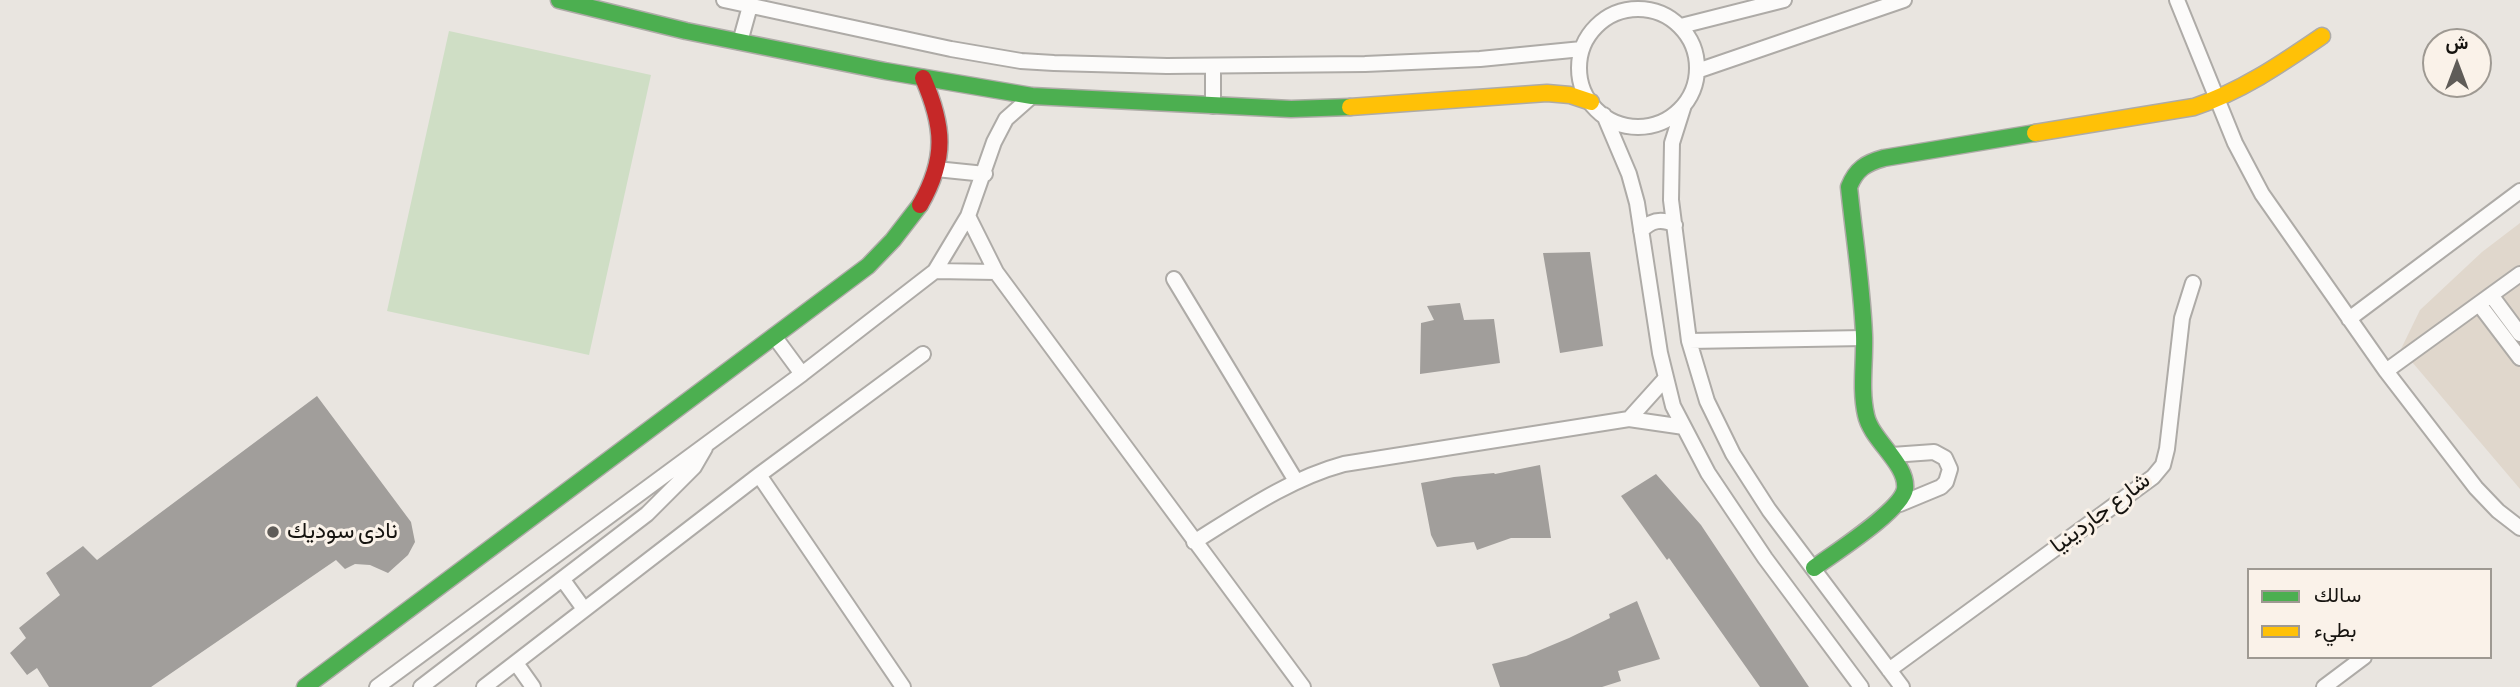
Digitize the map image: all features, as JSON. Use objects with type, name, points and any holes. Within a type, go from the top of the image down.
[{"type":"street","points":[[559,0],[740,42],[923,78],[1032,96],[1291,109],[1395,106],[1498,95],[1547,93],[1570,95],[1591,102]]},
{"type":"street","points":[[724,0],[951,49],[1021,61],[1213,66],[1378,64],[1480,59],[1582,49]]},
{"type":"street","points":[[1681,26],[1784,0]]},
{"type":"street","points":[[1698,71],[1904,0]]},
{"type":"street","points":[[2177,0],[2217,100],[2262,194],[2386,371],[2476,488],[2498,511],[2520,528]]},
{"type":"street","points":[[740,42],[750,6]]},
{"type":"street","points":[[1684,106],[1670,117],[1654,124],[1637,126],[1619,123],[1604,115],[1591,102],[1580,77],[1582,49],[1598,24],[1615,13],[1635,9],[1656,11],[1681,26],[1690,40],[1698,71],[1672,143],[1671,200],[1689,341],[1707,401],[1733,454],[1769,510],[1902,687]]},
{"type":"street","points":[[1900,503],[1904,481],[1900,466],[1876,439],[1867,421],[1864,399],[1864,338],[1849,187],[1854,172],[1864,163],[2194,107],[2217,100],[2260,79],[2322,36]]},
{"type":"street","points":[[1213,66],[1213,106]]},
{"type":"street","points":[[305,687],[868,266],[895,240],[919,207],[936,169],[941,141],[938,113],[923,78]]},
{"type":"street","points":[[377,687],[802,374],[935,271],[968,216],[985,174],[994,142],[1006,119],[1032,96]]},
{"type":"street","points":[[1604,115],[1629,174],[1637,203],[1665,379],[1674,406],[1708,473],[1765,558],[1858,686]]},
{"type":"street","points":[[936,169],[985,174]]},
{"type":"street","points":[[2349,319],[2520,191]]},
{"type":"street","points":[[968,216],[996,272],[1303,687]]},
{"type":"street","points":[[1641,231],[1645,226],[1657,221],[1663,220],[1675,225]]},
{"type":"street","points":[[935,271],[996,272]]},
{"type":"street","points":[[2386,371],[2520,274]]},
{"type":"street","points":[[1174,279],[1296,481]]},
{"type":"street","name":"شارع جاردينيا","points":[[1889,670],[2153,477],[2163,466],[2182,318],[2193,284]]},
{"type":"street","points":[[2485,299],[2520,334]]},
{"type":"street","points":[[2485,299],[2520,358]]},
{"type":"street","points":[[774,336],[802,374]]},
{"type":"street","points":[[1689,341],[1864,338]]},
{"type":"street","points":[[484,687],[759,475],[923,354]]},
{"type":"street","points":[[1629,419],[1665,379]]},
{"type":"street","points":[[1194,542],[1296,481],[1321,470],[1369,459],[1629,419],[1684,427]]},
{"type":"street","points":[[421,687],[647,514],[694,467],[710,441]]},
{"type":"street","points":[[1814,568],[1900,503],[1941,487],[1946,482],[1950,470],[1945,458],[1934,452],[1892,455]]},
{"type":"street","points":[[759,475],[903,687]]},
{"type":"street","points":[[563,580],[584,609]]},
{"type":"street","points":[[2324,687],[2361,659]]},
{"type":"street","points":[[516,663],[533,687]]},
{"type":"shaded area","points":[[2520,223],[2520,489],[2401,349],[2420,310],[2482,252]]},
{"type":"green space","points":[[449,31],[651,75],[589,355],[387,311]]},
{"type":"building","points":[[1590,252],[1603,346],[1560,353],[1543,253]]},
{"type":"building","points":[[1460,303],[1464,320],[1494,319],[1500,363],[1420,374],[1421,323],[1434,320],[1427,306]]},
{"type":"building","name":"نادى سوديك","points":[[317,396],[411,522],[415,542],[408,555],[388,573],[370,565],[355,564],[345,569],[336,560],[151,687],[49,687],[37,668],[27,675],[10,653],[26,638],[19,628],[60,595],[46,573],[83,546],[97,560]]},
{"type":"building","points":[[1540,465],[1551,538],[1511,538],[1477,550],[1474,542],[1437,547],[1431,535],[1421,483],[1495,474]]},
{"type":"building","points":[[1656,474],[1701,525],[1809,687],[1760,687],[1669,558],[1667,560],[1621,496]]},
{"type":"building","points":[[1637,601],[1660,659],[1618,671],[1621,681],[1602,687],[1500,687],[1492,664],[1526,656],[1569,638]]},
{"type":"traffic: fast","points":[[559,0],[686,31],[885,71],[1032,96],[1291,109],[1350,107]]},
{"type":"traffic: fast","points":[[1814,568],[1880,520],[1901,498],[1905,489],[1901,470],[1869,424],[1864,405],[1863,317],[1849,187],[1852,181],[1862,168],[1884,158],[2035,133]]},
{"type":"traffic: fast","points":[[305,687],[868,266],[893,240],[920,205]]},
{"type":"traffic: slow","points":[[2035,133],[2194,107],[2212,101],[2276,67],[2322,36]]},
{"type":"traffic: slow","points":[[1350,107],[1547,93],[1570,95],[1591,102]]},
{"type":"traffic: jam","points":[[920,205],[935,172],[939,142],[935,111],[923,78]]},
{"type":"place","name":"نادى سوديك","points":[[273,532]]}]
